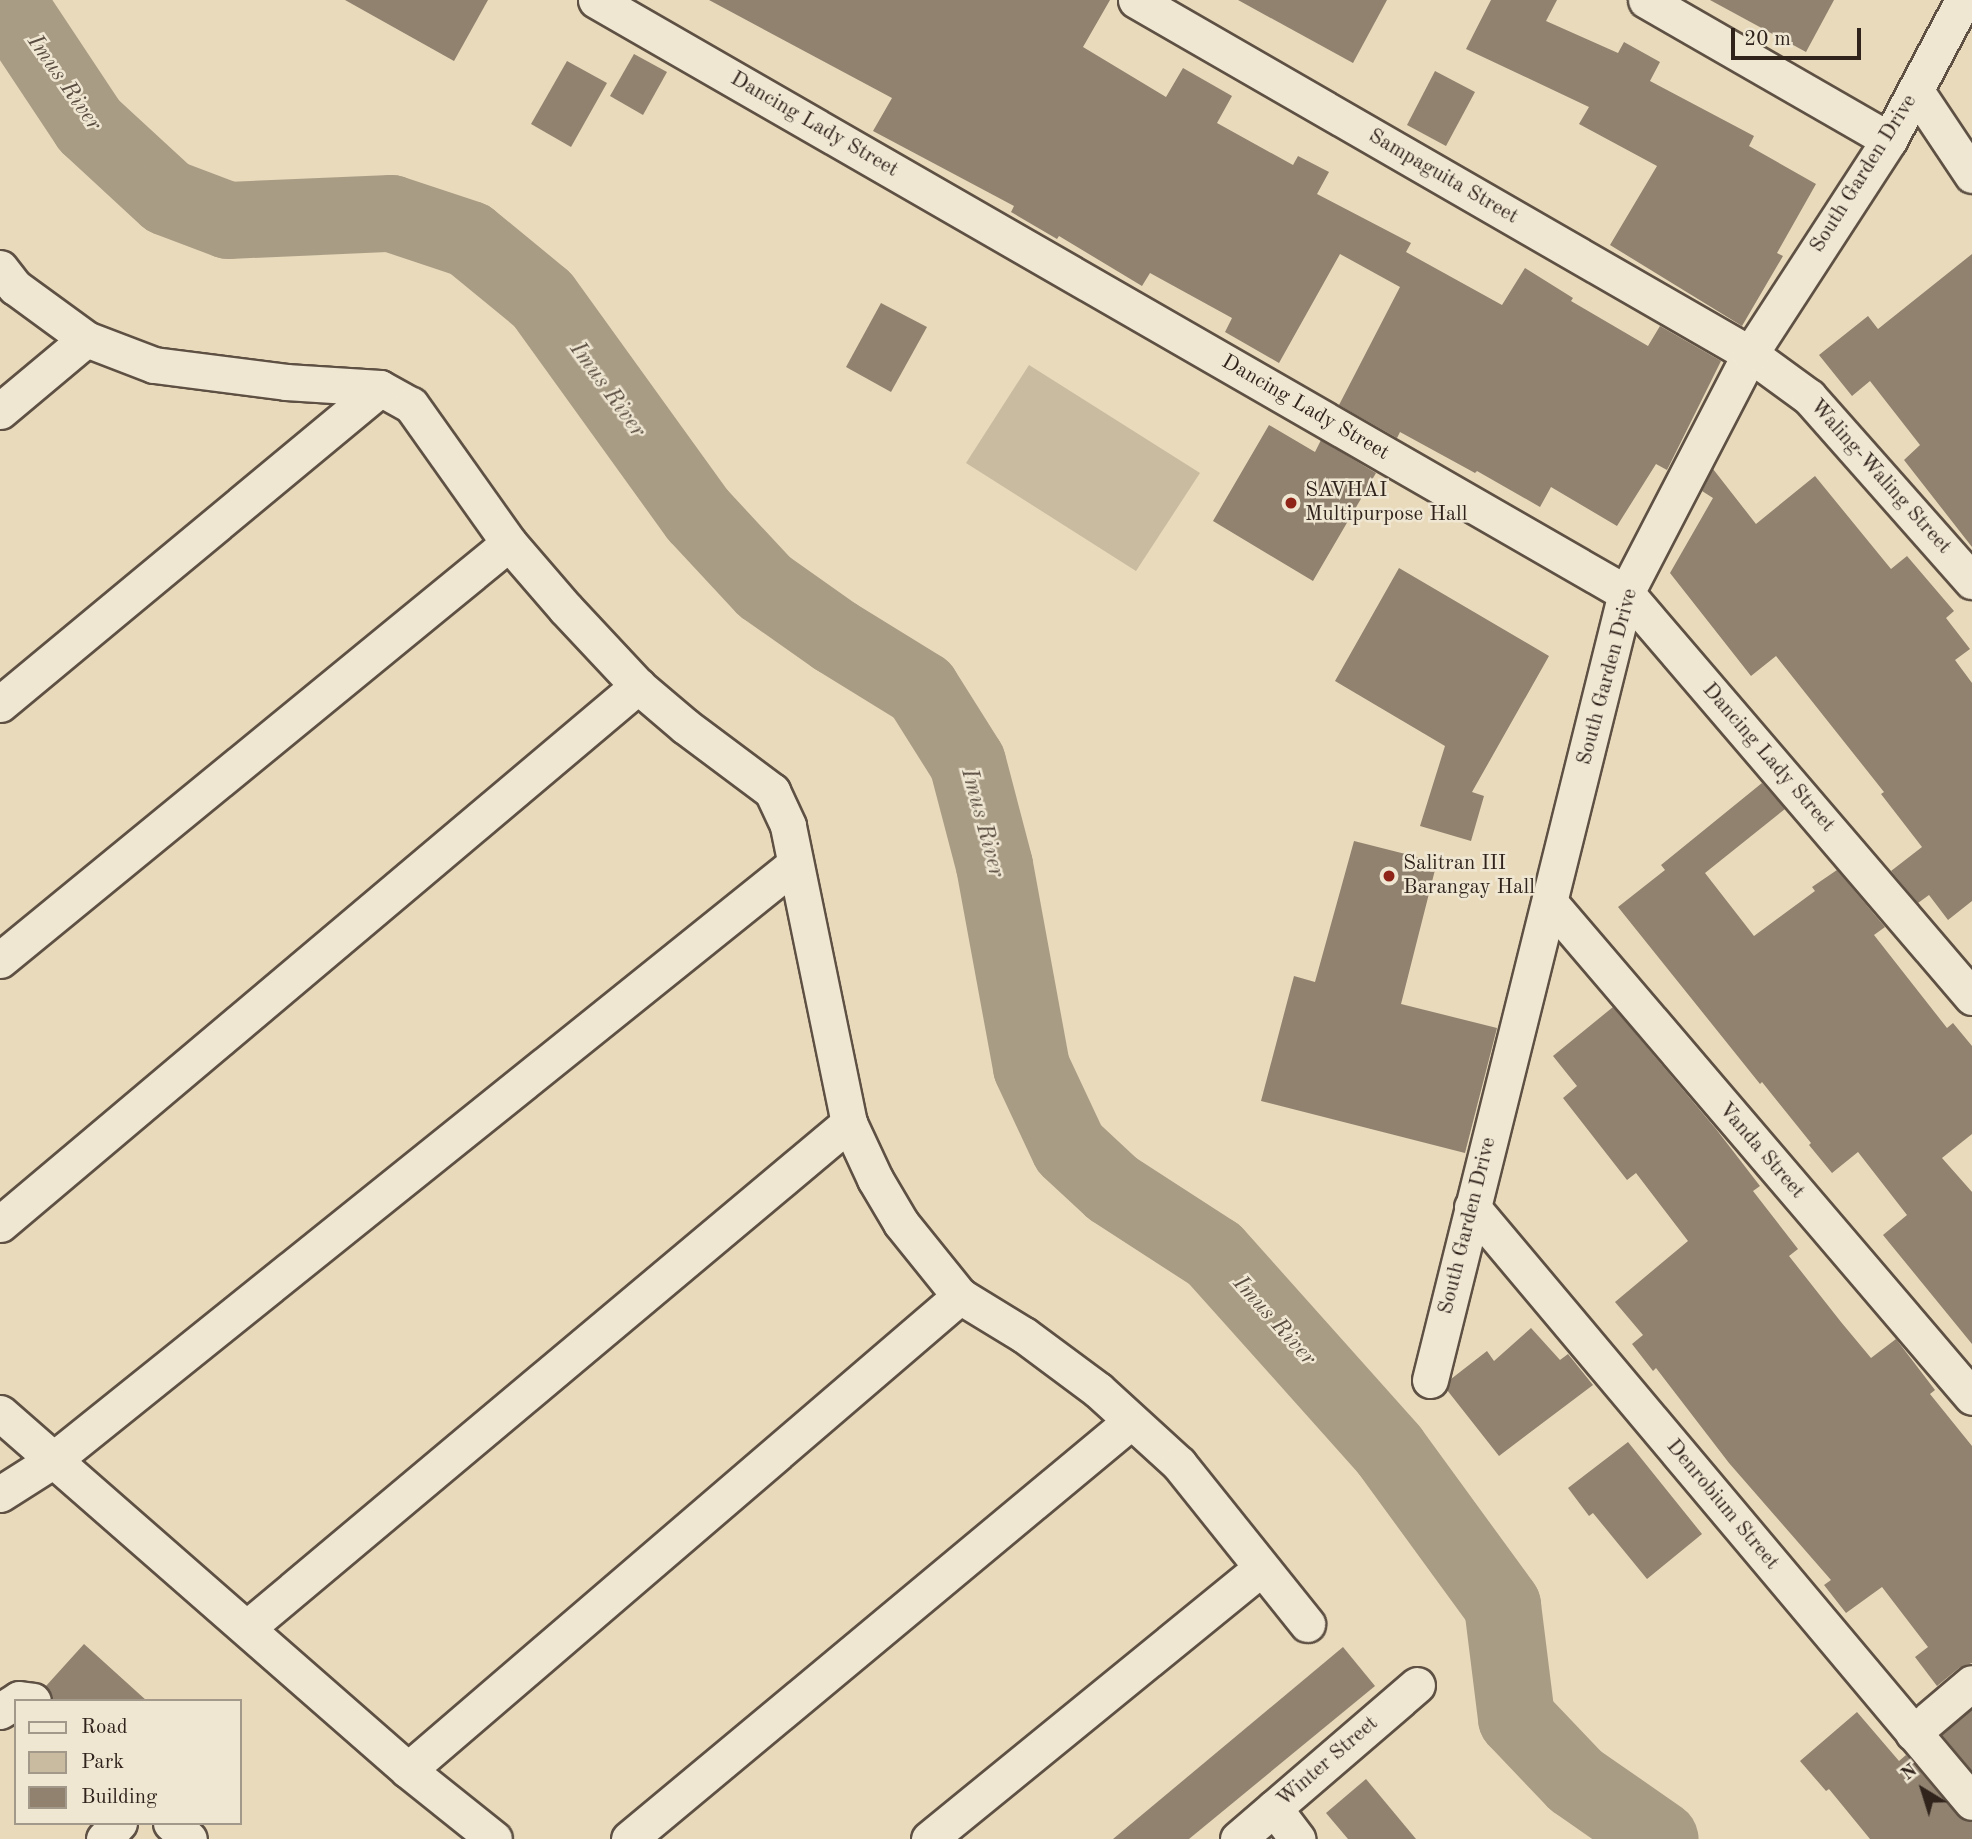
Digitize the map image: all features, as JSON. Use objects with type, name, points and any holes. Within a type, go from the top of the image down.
[{"type":"street","name":"Dancing Lady Street","points":[[596,0],[1626,593],[1972,997]]},
{"type":"street","name":"Sampaguita Street","points":[[1136,0],[1750,354]]},
{"type":"street","points":[[1646,0],[1889,140]]},
{"type":"street","name":"South Garden Drive","points":[[1430,1380],[1551,904],[1626,593],[1750,354],[1889,140],[1963,0]]},
{"type":"street","points":[[1916,91],[1972,175]]},
{"type":"street","points":[[0,268],[15,287],[86,339],[154,365],[286,382],[380,388],[411,405],[509,542],[566,609],[638,686],[685,726],[772,790],[789,827],[849,1123],[875,1179],[901,1223],[960,1296],[1024,1335],[1098,1390],[1179,1464],[1307,1624]]},
{"type":"street","points":[[0,411],[86,339]]},
{"type":"street","name":"Waling-Waling Street","points":[[1750,354],[1809,397],[1972,581]]},
{"type":"street","points":[[0,704],[380,388]]},
{"type":"street","points":[[0,960],[509,542]]},
{"type":"street","points":[[0,1224],[638,686]]},
{"type":"street","points":[[0,1494],[52,1461],[795,864]]},
{"type":"street","name":"Vanda Street","points":[[1551,904],[1972,1397]]},
{"type":"street","points":[[247,1628],[849,1123]]},
{"type":"street","name":"Denrobium Street","points":[[1472,1207],[1972,1802]]},
{"type":"street","points":[[408,1770],[960,1296]]},
{"type":"street","points":[[0,1413],[408,1770],[494,1839]]},
{"type":"street","points":[[629,1839],[1131,1421]]},
{"type":"street","points":[[929,1839],[1261,1568]]},
{"type":"street","points":[[1913,1733],[1972,1683]]},
{"type":"street","name":"Winter Street","points":[[1238,1839],[1417,1685]]},
{"type":"street","points":[[1274,1808],[1297,1839]]},
{"type":"street","points":[[103,1839],[117,1825]]},
{"type":"street","points":[[173,1825],[189,1839]]},
{"type":"green space","points":[[1029,365],[1200,473],[1136,571],[966,463]]},
{"type":"building","points":[[345,0],[488,0],[454,61]]},
{"type":"building","points":[[709,0],[1110,0],[1083,47],[1166,97],[1183,68],[1232,96],[1217,123],[1293,165],[1298,156],[1329,172],[1317,194],[1411,243],[1406,252],[1502,305],[1525,268],[1573,298],[1571,301],[1648,346],[1660,326],[1721,361],[1667,470],[1656,464],[1617,526],[1551,487],[1540,507],[1477,471],[1475,473],[1400,432],[1397,438],[1339,405],[1400,287],[1340,254],[1279,363],[1225,332],[1232,318],[1150,273],[1142,286],[1059,236],[1057,239],[1011,212],[1014,206],[873,131],[892,98]]},
{"type":"building","points":[[1238,0],[1387,0],[1353,63]]},
{"type":"building","points":[[1491,0],[1557,0],[1546,21],[1618,53],[1624,42],[1660,62],[1650,81],[1754,136],[1749,146],[1816,184],[1777,253],[1783,256],[1742,326],[1610,245],[1657,166],[1579,124],[1589,107],[1466,49]]},
{"type":"building","points":[[1710,0],[1834,0],[1806,52]]},
{"type":"building","points":[[634,54],[667,72],[643,115],[610,96]]},
{"type":"building","points":[[567,61],[607,83],[571,147],[531,124]]},
{"type":"building","points":[[1435,71],[1475,92],[1446,146],[1407,125]]},
{"type":"building","points":[[1972,254],[1972,547],[1904,460],[1920,445],[1870,381],[1852,396],[1819,355],[1868,316],[1878,329]]},
{"type":"building","points":[[881,303],[927,327],[891,392],[846,367]]},
{"type":"building","name":"SAVHAI Multipurpose Hall","points":[[1269,425],[1315,452],[1321,440],[1376,473],[1313,581],[1213,521]]},
{"type":"building","points":[[1713,469],[1756,524],[1815,476],[1891,569],[1907,556],[1954,611],[1946,618],[1970,649],[1955,660],[1972,683],[1972,901],[1948,920],[1929,895],[1918,903],[1891,871],[1922,847],[1881,794],[1884,792],[1776,656],[1751,676],[1670,573],[1713,498],[1702,491]]},
{"type":"building","points":[[1399,568],[1549,656],[1472,792],[1484,796],[1471,841],[1420,826],[1445,746],[1335,681]]},
{"type":"building","points":[[1762,783],[1785,809],[1705,873],[1754,936],[1815,891],[1812,887],[1837,870],[1885,927],[1874,935],[1947,1028],[1953,1023],[1972,1046],[1972,1134],[1942,1158],[1972,1192],[1972,1344],[1883,1235],[1907,1215],[1858,1152],[1832,1173],[1762,1082],[1760,1084],[1618,907],[1665,870],[1661,865]]},
{"type":"building","points":[[1354,841],[1437,862],[1401,1004],[1497,1028],[1465,1153],[1261,1101],[1294,976],[1315,982]]},
{"type":"building","points":[[1613,1007],[1716,1129],[1760,1186],[1753,1191],[1798,1249],[1789,1256],[1841,1322],[1871,1358],[1896,1339],[1935,1390],[1930,1394],[1972,1446],[1972,1663],[1959,1668],[1937,1686],[1915,1657],[1928,1647],[1882,1587],[1846,1613],[1824,1585],[1831,1580],[1729,1463],[1656,1368],[1653,1371],[1632,1344],[1643,1335],[1615,1302],[1688,1241],[1636,1173],[1627,1180],[1563,1098],[1577,1086],[1553,1056]]},
{"type":"building","points":[[1531,1328],[1560,1360],[1568,1354],[1593,1385],[1499,1456],[1447,1390],[1451,1379],[1487,1351],[1494,1361]]},
{"type":"building","points":[[1628,1442],[1702,1534],[1647,1579],[1593,1513],[1589,1516],[1568,1488]]},
{"type":"building","points":[[84,1644],[145,1699],[52,1699],[46,1686]]},
{"type":"building","points":[[1343,1647],[1375,1686],[1189,1839],[1113,1839]]},
{"type":"building","points":[[1972,1709],[1972,1771],[1942,1735]]},
{"type":"building","points":[[1857,1712],[1899,1761],[1906,1755],[1957,1815],[1972,1822],[1972,1839],[1870,1839],[1829,1789],[1826,1791],[1800,1761]]},
{"type":"building","points":[[1366,1779],[1416,1839],[1348,1839],[1326,1813]]},
{"type":"waterway","name":"Imus River","points":[[6,0],[89,125],[167,197],[228,220],[391,213],[469,239],[542,299],[698,515],[764,586],[835,636],[921,689],[967,762],[994,865],[1031,1067],[1069,1148],[1112,1188],[1214,1254],[1389,1450],[1502,1605],[1516,1718],[1575,1780],[1660,1839]]},
{"type":"place","name":"SAVHAI Multipurpose Hall","points":[[1291,503]]},
{"type":"place","name":"Salitran III Barangay Hall","points":[[1389,876]]}]
